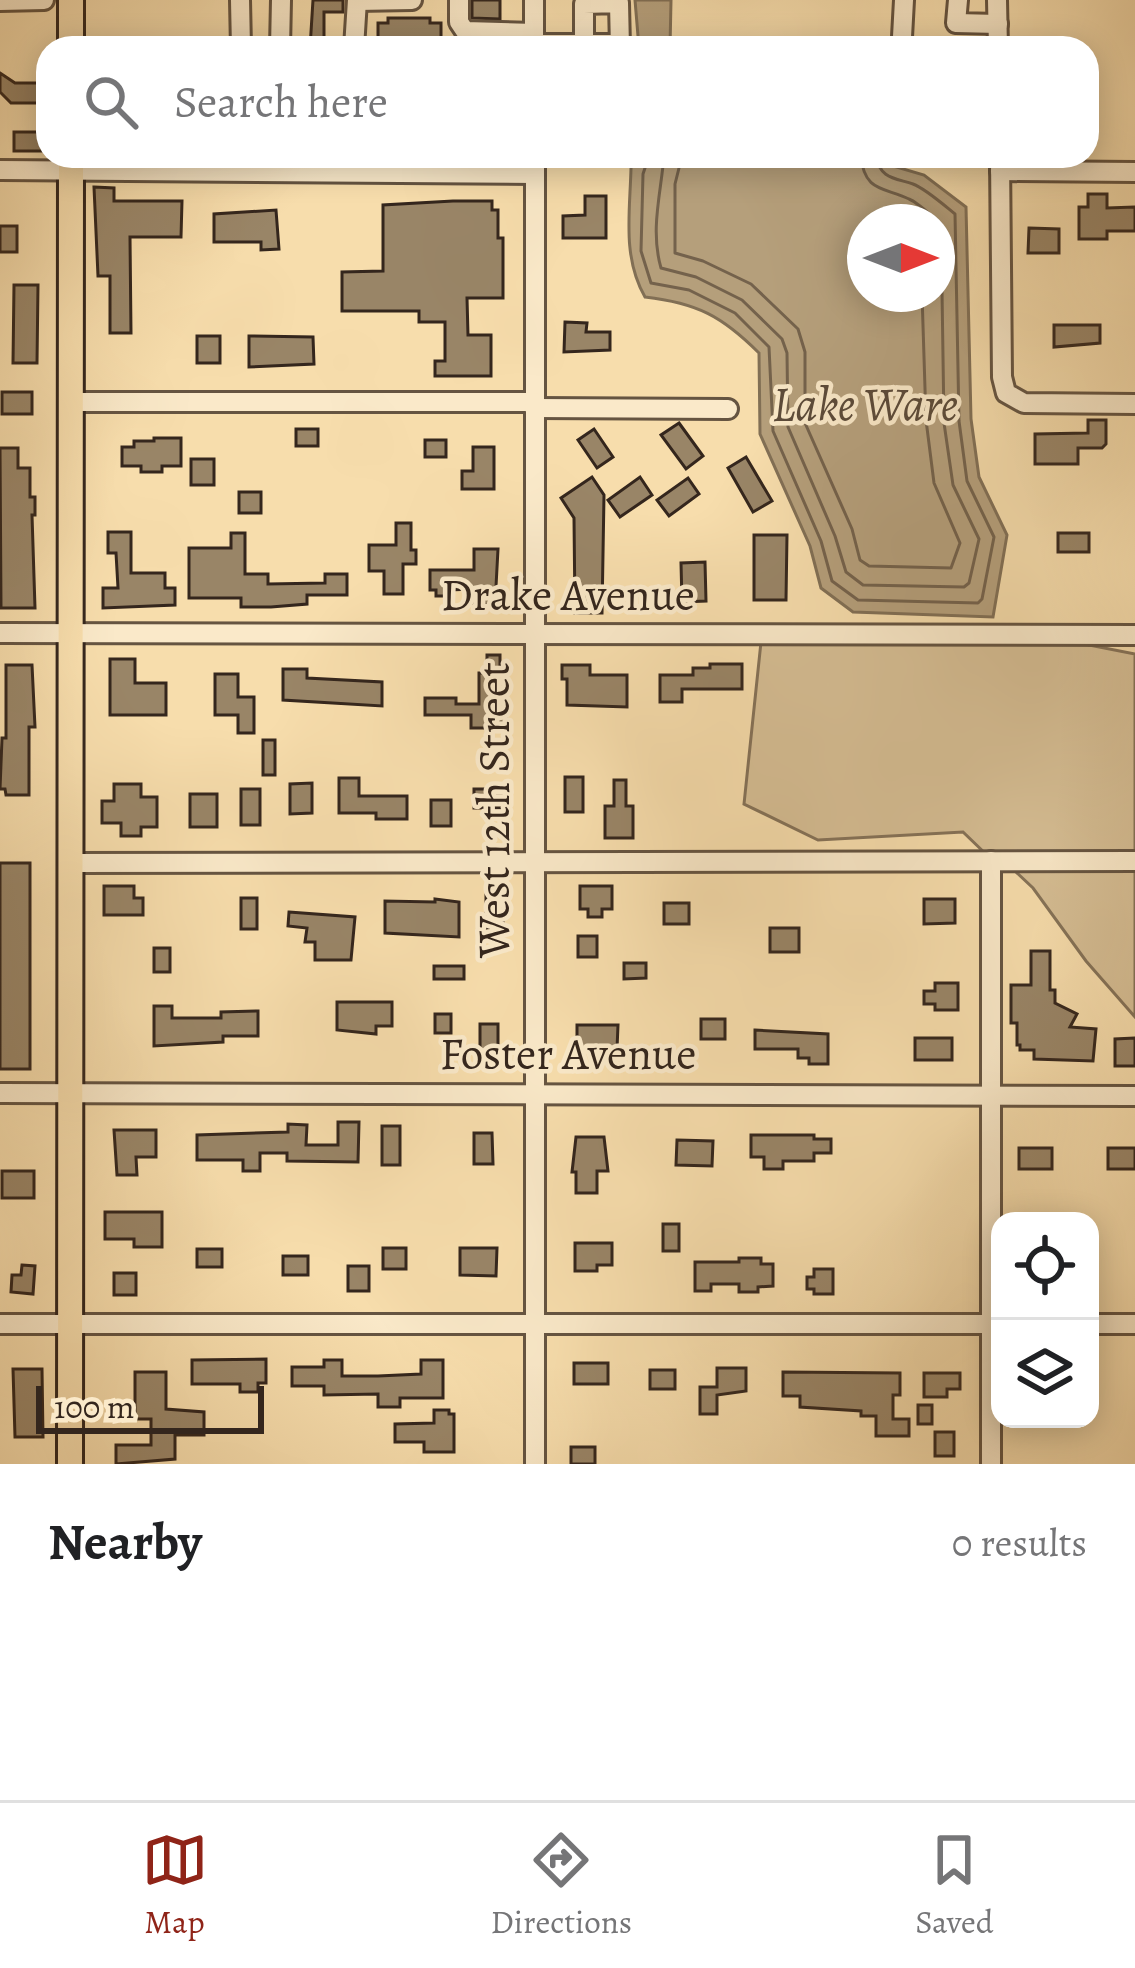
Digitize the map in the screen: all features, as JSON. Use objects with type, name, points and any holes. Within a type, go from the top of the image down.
[{"type":"main road","points":[[71,0],[71,36]]},
{"type":"main road","points":[[70,1464],[71,168]]},
{"type":"street","points":[[0,1],[44,0]]},
{"type":"street","points":[[240,0],[241,36]]},
{"type":"street","points":[[280,36],[281,0]]},
{"type":"street","points":[[355,36],[357,1],[412,0]]},
{"type":"street","points":[[459,0],[459,22],[465,31],[496,36]]},
{"type":"street","points":[[534,0],[534,36]]},
{"type":"street","points":[[902,36],[904,0]]},
{"type":"street","points":[[958,0],[956,23],[998,24]]},
{"type":"street","points":[[998,0],[998,36]]},
{"type":"street","points":[[584,36],[584,4],[619,3],[620,36]]},
{"type":"street","points":[[0,170],[36,166]]},
{"type":"street","name":"West 12th Street","points":[[535,168],[535,1464]]},
{"type":"street","points":[[1000,168],[1002,377],[1010,398],[1024,403],[1135,404]]},
{"type":"street","points":[[1068,168],[1135,172]]},
{"type":"street","points":[[71,402],[728,409]]},
{"type":"street","name":"Drake Avenue","points":[[0,632],[1135,635]]},
{"type":"street","points":[[991,861],[995,1320]]},
{"type":"street","points":[[70,863],[1135,861]]},
{"type":"street","name":"Foster Avenue","points":[[0,1093],[1135,1096]]},
{"type":"street","points":[[0,1324],[991,1324]]},
{"type":"street","points":[[1099,1324],[1135,1324]]},
{"type":"street","points":[[991,1464],[992,1428]]},
{"type":"shaded area","points":[[761,642],[1079,643],[1135,654],[1135,857],[989,857],[963,832],[818,840],[744,804]]},
{"type":"shaded area","points":[[1015,871],[1135,871],[1135,1017],[1086,961],[1033,888]]},
{"type":"water","points":[[635,0],[671,0],[670,36],[638,36]]},
{"type":"water","name":"Lake Ware","points":[[631,168],[900,168],[924,175],[966,207],[971,419],[979,477],[1007,535],[993,617],[853,612],[821,588],[810,546],[760,434],[759,353],[708,313],[645,297],[633,266]]},
{"type":"building","points":[[313,0],[343,0],[343,12],[324,12],[324,36],[311,36]]},
{"type":"building","points":[[472,0],[500,0],[500,19],[472,18]]},
{"type":"building","points":[[388,18],[430,18],[430,23],[441,23],[441,36],[378,36],[378,23],[388,23]]},
{"type":"building","points":[[0,73],[15,83],[36,83],[36,103],[11,103],[0,92]]},
{"type":"building","points":[[14,132],[36,132],[36,151],[14,151]]},
{"type":"building","points":[[94,187],[114,188],[114,201],[182,201],[181,237],[130,237],[131,333],[110,333],[110,276],[98,276]]},
{"type":"building","points":[[1088,194],[1107,194],[1107,208],[1135,207],[1135,231],[1107,231],[1107,239],[1079,239],[1079,207],[1088,207]]},
{"type":"building","points":[[585,196],[606,196],[606,238],[563,238],[563,216],[585,215]]},
{"type":"building","points":[[492,201],[492,210],[498,210],[503,298],[467,298],[468,335],[491,335],[491,376],[435,376],[435,361],[445,361],[445,322],[419,322],[419,311],[342,311],[342,272],[383,271],[383,205]]},
{"type":"building","points":[[276,210],[279,249],[261,250],[261,242],[214,242],[214,214]]},
{"type":"building","points":[[0,226],[17,226],[17,252],[0,252]]},
{"type":"building","points":[[1029,228],[1059,229],[1059,253],[1028,253]]},
{"type":"building","points":[[14,285],[38,285],[37,363],[13,363]]},
{"type":"building","points":[[565,322],[587,323],[586,332],[610,332],[610,350],[564,352]]},
{"type":"building","points":[[1054,325],[1100,325],[1100,343],[1054,347]]},
{"type":"building","points":[[197,336],[220,336],[220,363],[197,363]]},
{"type":"building","points":[[249,336],[313,337],[314,364],[249,367]]},
{"type":"building","points":[[2,392],[32,392],[32,414],[2,414]]},
{"type":"building","points":[[1088,420],[1106,420],[1102,448],[1078,448],[1078,464],[1035,464],[1035,434],[1088,433]]},
{"type":"building","points":[[679,423],[703,456],[686,469],[661,435]]},
{"type":"building","points":[[296,429],[318,429],[318,446],[296,446]]},
{"type":"building","points":[[594,429],[613,457],[597,468],[578,440]]},
{"type":"building","points":[[154,438],[181,438],[181,466],[141,472],[141,466],[122,466],[122,447]]},
{"type":"building","points":[[425,440],[446,440],[446,457],[425,457]]},
{"type":"building","points":[[473,447],[494,447],[494,489],[462,489],[462,471],[473,471]]},
{"type":"building","points":[[0,448],[18,448],[18,468],[30,468],[30,497],[35,497],[35,608],[1,608]]},
{"type":"building","points":[[746,457],[772,501],[753,512],[728,468]]},
{"type":"building","points":[[191,459],[214,459],[214,485],[191,485]]},
{"type":"building","points":[[592,477],[604,495],[602,613],[575,613],[574,518],[561,498]]},
{"type":"building","points":[[640,477],[652,495],[620,517],[608,500]]},
{"type":"building","points":[[688,478],[699,494],[669,516],[657,500]]},
{"type":"building","points":[[239,492],[261,492],[261,513],[239,513]]},
{"type":"building","points":[[396,523],[411,523],[416,564],[403,564],[403,594],[384,594],[384,571],[369,571],[369,545],[396,545]]},
{"type":"building","points":[[108,532],[131,532],[131,573],[165,573],[165,588],[175,588],[175,605],[103,608],[103,588],[118,588],[116,553],[108,553]]},
{"type":"building","points":[[231,533],[245,533],[245,574],[268,574],[268,584],[325,583],[325,574],[347,574],[347,595],[307,595],[307,604],[271,607],[241,607],[241,598],[189,598],[189,548],[231,548]]},
{"type":"building","points":[[1058,533],[1089,533],[1089,552],[1058,552]]},
{"type":"building","points":[[754,535],[787,535],[786,600],[754,600]]},
{"type":"building","points":[[474,549],[498,549],[495,605],[474,605],[474,589],[448,590],[448,596],[436,596],[436,590],[430,590],[430,570],[474,570]]},
{"type":"building","points":[[705,562],[706,601],[682,602],[681,563]]},
{"type":"building","points":[[487,655],[500,655],[500,704],[506,704],[506,728],[471,728],[471,715],[425,715],[425,698],[479,704],[479,673],[487,673]]},
{"type":"building","points":[[110,659],[135,659],[135,683],[166,683],[166,715],[110,715]]},
{"type":"building","points":[[710,664],[742,664],[742,689],[682,689],[682,702],[660,702],[660,675],[693,675],[693,668],[710,668]]},
{"type":"building","points":[[6,665],[32,665],[35,727],[29,727],[29,795],[6,795],[0,789]]},
{"type":"building","points":[[562,665],[590,665],[590,675],[627,675],[627,707],[567,705]]},
{"type":"building","points":[[283,669],[307,669],[307,678],[382,682],[382,706],[283,700]]},
{"type":"building","points":[[215,674],[238,674],[238,697],[254,697],[254,733],[238,733],[238,715],[215,715]]},
{"type":"building","points":[[263,740],[275,740],[275,775],[263,775]]},
{"type":"building","points":[[565,777],[583,777],[583,812],[565,812]]},
{"type":"building","points":[[339,778],[359,778],[359,796],[407,796],[407,819],[339,813]]},
{"type":"building","points":[[614,780],[626,780],[626,806],[633,806],[633,838],[605,838],[605,806],[614,806]]},
{"type":"building","points":[[312,783],[312,813],[290,814],[290,784]]},
{"type":"building","points":[[114,784],[141,784],[141,797],[157,797],[157,827],[141,827],[141,836],[121,836],[121,823],[102,823],[102,801],[114,801]]},
{"type":"building","points":[[241,789],[260,789],[260,825],[241,825]]},
{"type":"building","points":[[474,789],[506,789],[506,808],[474,808]]},
{"type":"building","points":[[190,794],[217,794],[217,827],[190,827]]},
{"type":"building","points":[[431,800],[451,800],[451,826],[431,826]]},
{"type":"building","points":[[0,863],[30,863],[30,1069],[0,1069]]},
{"type":"building","points":[[104,886],[134,886],[134,898],[143,898],[143,915],[104,915]]},
{"type":"building","points":[[580,886],[612,886],[612,909],[602,909],[602,917],[588,917],[588,909],[580,909]]},
{"type":"building","points":[[486,895],[503,895],[503,928],[486,928]]},
{"type":"building","points":[[241,898],[257,898],[257,929],[241,929]]},
{"type":"building","points":[[924,899],[955,899],[955,923],[924,924]]},
{"type":"building","points":[[385,901],[459,902],[459,937],[385,933]]},
{"type":"building","points":[[664,903],[689,903],[689,924],[664,924]]},
{"type":"building","points":[[289,912],[355,917],[351,960],[315,960],[315,942],[305,942],[307,928],[288,926]]},
{"type":"building","points":[[770,928],[799,928],[799,952],[770,952]]},
{"type":"building","points":[[578,936],[597,936],[597,957],[578,957]]},
{"type":"building","points":[[154,948],[170,948],[170,972],[154,972]]},
{"type":"building","points":[[1031,951],[1050,951],[1050,990],[1055,990],[1055,1003],[1077,1014],[1070,1027],[1096,1029],[1093,1061],[1034,1059],[1034,1050],[1020,1050],[1017,1045],[1017,1023],[1011,1023],[1011,985],[1031,985]]},
{"type":"building","points":[[624,963],[646,963],[646,978],[624,979]]},
{"type":"building","points":[[434,966],[464,966],[464,979],[434,979]]},
{"type":"building","points":[[935,983],[958,983],[958,1010],[935,1010],[935,1004],[924,1004],[924,991],[935,991]]},
{"type":"building","points":[[337,1002],[392,1002],[392,1026],[376,1026],[376,1034],[337,1030]]},
{"type":"building","points":[[154,1006],[172,1006],[172,1018],[221,1018],[221,1012],[258,1011],[258,1036],[154,1046]]},
{"type":"building","points":[[435,1014],[451,1014],[451,1033],[435,1033]]},
{"type":"building","points":[[701,1019],[725,1019],[725,1039],[701,1039]]},
{"type":"building","points":[[480,1024],[498,1024],[498,1051],[480,1052]]},
{"type":"building","points":[[577,1025],[618,1025],[617,1049],[577,1049]]},
{"type":"building","points":[[755,1030],[828,1034],[828,1064],[809,1064],[809,1058],[798,1058],[798,1049],[755,1049]]},
{"type":"building","points":[[915,1038],[952,1038],[952,1060],[915,1060]]},
{"type":"building","points":[[1135,1038],[1135,1066],[1115,1066],[1115,1039]]},
{"type":"building","points":[[338,1122],[359,1122],[358,1162],[287,1161],[287,1153],[260,1153],[260,1171],[243,1171],[243,1160],[197,1160],[197,1135],[288,1132],[288,1124],[307,1125],[306,1145],[338,1145]]},
{"type":"building","points":[[382,1126],[400,1126],[400,1165],[382,1165]]},
{"type":"building","points":[[114,1130],[156,1130],[156,1157],[136,1157],[137,1175],[117,1175]]},
{"type":"building","points":[[474,1133],[492,1133],[493,1164],[474,1164]]},
{"type":"building","points":[[751,1135],[814,1135],[814,1139],[831,1139],[831,1153],[814,1153],[814,1161],[783,1161],[783,1169],[764,1169],[764,1157],[751,1157]]},
{"type":"building","points":[[576,1137],[604,1137],[608,1171],[597,1171],[597,1193],[576,1193],[576,1172],[572,1172]]},
{"type":"building","points":[[677,1140],[713,1141],[712,1166],[676,1165]]},
{"type":"building","points":[[1019,1148],[1052,1148],[1052,1169],[1019,1169]]},
{"type":"building","points":[[1108,1148],[1135,1148],[1135,1169],[1108,1169]]},
{"type":"building","points":[[2,1171],[34,1171],[34,1198],[2,1198]]},
{"type":"building","points":[[105,1212],[162,1212],[162,1247],[134,1247],[134,1239],[105,1239]]},
{"type":"building","points":[[663,1224],[679,1224],[679,1251],[663,1251]]},
{"type":"building","points":[[575,1243],[612,1243],[612,1265],[575,1271]]},
{"type":"building","points":[[383,1248],[406,1248],[406,1269],[383,1269]]},
{"type":"building","points":[[460,1248],[497,1248],[496,1276],[460,1275]]},
{"type":"building","points":[[197,1249],[222,1249],[222,1267],[197,1267]]},
{"type":"building","points":[[283,1256],[308,1256],[308,1275],[283,1275]]},
{"type":"building","points":[[739,1258],[761,1258],[761,1264],[773,1264],[773,1286],[739,1292],[739,1284],[711,1284],[711,1291],[695,1291],[695,1262],[739,1262]]},
{"type":"building","points":[[22,1265],[35,1266],[33,1294],[11,1292],[12,1275],[21,1275]]},
{"type":"building","points":[[348,1266],[369,1266],[369,1291],[348,1291]]},
{"type":"building","points":[[814,1269],[833,1269],[833,1294],[807,1289],[807,1277],[814,1277]]},
{"type":"building","points":[[114,1273],[136,1273],[136,1295],[114,1295]]},
{"type":"building","points":[[266,1359],[266,1383],[258,1383],[258,1392],[240,1392],[240,1384],[192,1384],[192,1360]]},
{"type":"building","points":[[324,1360],[342,1360],[342,1376],[378,1376],[421,1374],[421,1360],[443,1360],[443,1398],[400,1398],[400,1407],[378,1407],[378,1394],[324,1395],[324,1386],[292,1386],[292,1367],[324,1367]]},
{"type":"building","points":[[574,1363],[608,1363],[608,1384],[574,1384]]},
{"type":"building","points":[[717,1368],[746,1368],[746,1391],[717,1395],[717,1414],[700,1414],[700,1387],[717,1387]]},
{"type":"building","points":[[13,1369],[42,1369],[43,1437],[15,1437]]},
{"type":"building","points":[[650,1370],[675,1370],[675,1389],[650,1389]]},
{"type":"building","points":[[135,1372],[166,1372],[166,1409],[204,1412],[204,1435],[175,1435],[175,1459],[116,1464],[116,1445],[151,1445],[151,1419],[135,1419]]},
{"type":"building","points":[[783,1372],[900,1373],[900,1395],[893,1395],[893,1419],[909,1419],[909,1436],[876,1436],[876,1416],[861,1416],[861,1411],[800,1407],[800,1396],[783,1396]]},
{"type":"building","points":[[924,1373],[960,1373],[960,1389],[947,1389],[947,1397],[924,1397]]},
{"type":"building","points":[[918,1405],[932,1405],[932,1424],[918,1424]]},
{"type":"building","points":[[434,1410],[454,1414],[454,1452],[424,1452],[424,1442],[395,1442],[395,1424],[434,1423]]},
{"type":"building","points":[[935,1432],[954,1432],[954,1456],[935,1456]]},
{"type":"building","points":[[571,1447],[595,1447],[595,1464],[571,1464]]}]
